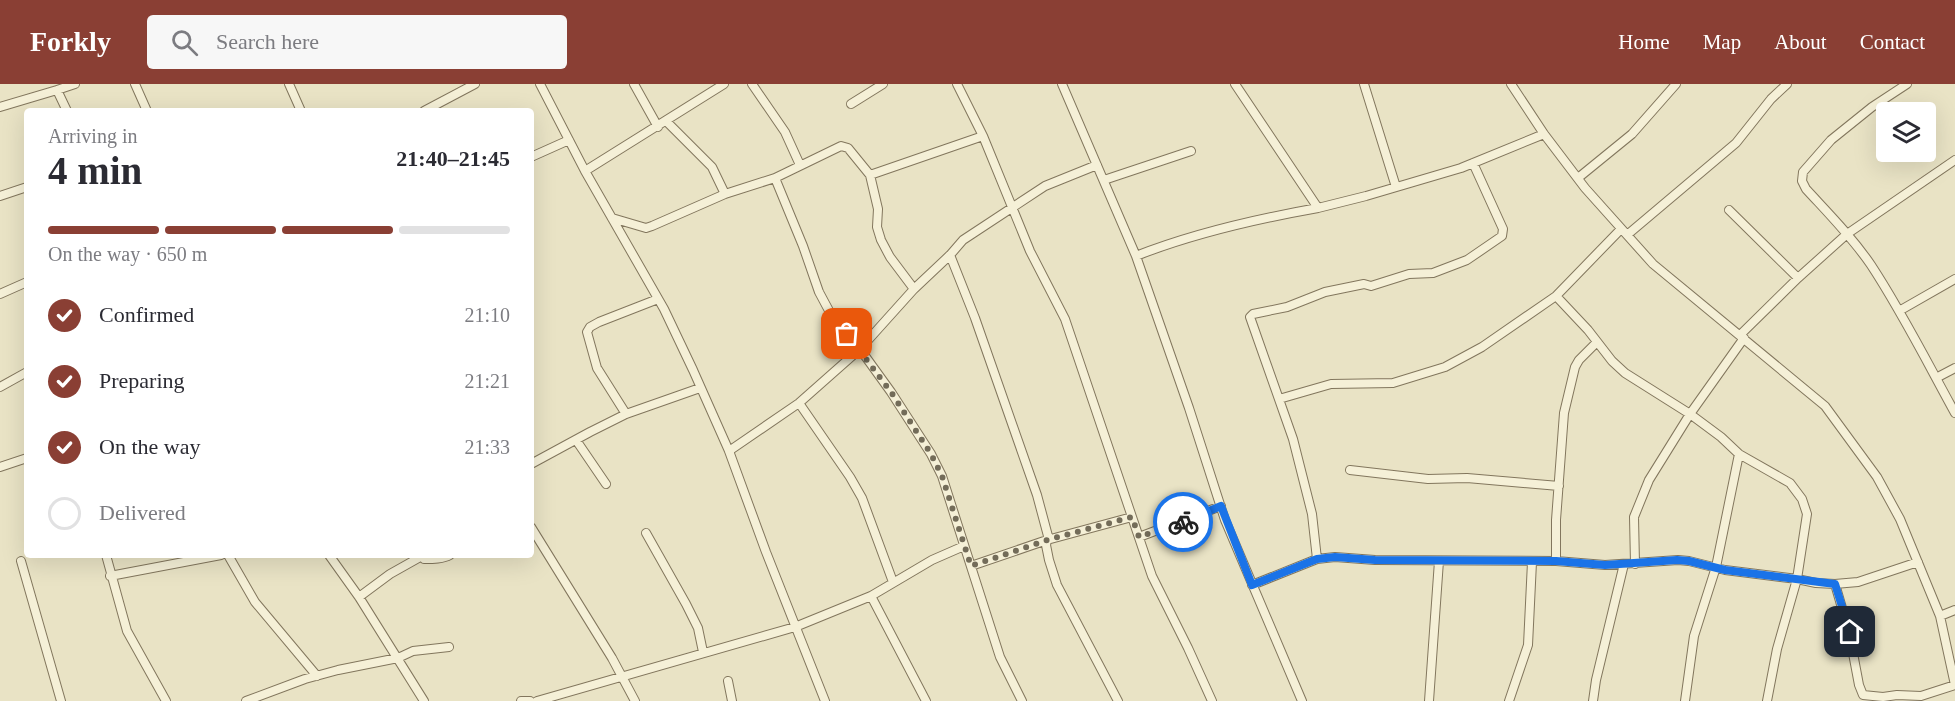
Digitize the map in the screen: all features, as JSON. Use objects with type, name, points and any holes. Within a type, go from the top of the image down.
[{"type":"street","points":[[0,107],[52,88],[75,84]]},
{"type":"street","points":[[135,84],[146,108]]},
{"type":"street","points":[[288,84],[300,108]]},
{"type":"street","points":[[430,108],[475,84]]},
{"type":"street","points":[[540,84],[585,171],[658,298],[693,370],[729,451],[825,701]]},
{"type":"street","points":[[634,84],[658,127]]},
{"type":"street","points":[[585,171],[724,84]]},
{"type":"street","points":[[752,84],[785,132],[800,165]]},
{"type":"street","points":[[851,104],[883,84]]},
{"type":"street","points":[[957,84],[983,136],[1030,251],[1065,320],[1152,576],[1212,701]]},
{"type":"street","points":[[1062,84],[1136,256],[1221,506],[1302,701]]},
{"type":"street","points":[[1235,84],[1318,208]]},
{"type":"street","points":[[1364,84],[1396,187]]},
{"type":"street","points":[[1511,84],[1544,134],[1578,178],[1653,264],[1825,406],[1877,477],[1900,519],[1940,616],[1955,685],[1921,696],[1897,695],[1864,698],[1859,685],[1850,632],[1835,584]]},
{"type":"street","points":[[1578,178],[1632,134],[1676,84]]},
{"type":"street","points":[[1279,399],[1331,384],[1393,383],[1445,367],[1482,347],[1556,296],[1624,232],[1736,143],[1771,99],[1787,84]]},
{"type":"street","points":[[1907,84],[1872,107],[1831,140],[1803,172],[1802,181],[1806,189],[1847,234],[1871,265],[1955,413]]},
{"type":"street","points":[[52,88],[65,108]]},
{"type":"street","points":[[666,121],[712,167],[725,194]]},
{"type":"street","points":[[1136,256],[1165,244],[1227,226],[1318,208],[1396,187],[1473,163],[1544,134]]},
{"type":"street","points":[[870,175],[983,136]]},
{"type":"street","points":[[534,155],[569,140]]},
{"type":"street","points":[[612,218],[645,228],[652,226],[725,194],[775,178],[845,146],[870,175],[879,209],[877,227],[881,240],[890,257],[914,288]]},
{"type":"street","points":[[1104,180],[1191,151]]},
{"type":"street","points":[[1635,564],[1634,517],[1649,480],[1742,336],[1798,278],[1847,234],[1955,160]]},
{"type":"street","points":[[1317,559],[1312,514],[1293,439],[1250,320],[1251,317],[1253,314],[1287,307],[1325,292],[1364,284],[1371,286],[1409,274],[1433,273],[1467,260],[1502,236],[1503,229],[1473,163]]},
{"type":"street","points":[[729,451],[798,403],[860,349],[914,288],[963,240],[1045,186],[1097,165]]},
{"type":"street","points":[[775,178],[819,292],[834,320],[860,349],[891,392],[931,454],[942,476],[1000,657],[1022,701]]},
{"type":"street","points":[[0,196],[24,188]]},
{"type":"street","points":[[1729,210],[1798,278]]},
{"type":"street","points":[[950,255],[975,318],[1037,495],[1048,536],[1049,560],[1057,585],[1118,701]]},
{"type":"street","points":[[1899,311],[1955,279]]},
{"type":"street","points":[[0,294],[24,283]]},
{"type":"street","points":[[1556,296],[1597,342],[1611,362],[1690,414],[1739,454],[1790,483],[1802,499],[1807,514],[1797,579],[1777,649],[1767,701]]},
{"type":"street","points":[[626,414],[597,368],[587,338],[587,329],[658,298]]},
{"type":"street","points":[[1556,561],[1556,520],[1564,413],[1571,377],[1579,360],[1597,342]]},
{"type":"street","points":[[1936,378],[1955,368]]},
{"type":"street","points":[[0,387],[24,374]]},
{"type":"street","points":[[534,462],[626,414],[700,388]]},
{"type":"street","points":[[798,403],[862,498],[893,582]]},
{"type":"street","points":[[576,440],[606,484]]},
{"type":"street","points":[[1685,701],[1694,636],[1716,567],[1739,454]]},
{"type":"street","points":[[0,467],[24,459]]},
{"type":"street","points":[[1350,470],[1428,479],[1467,478],[1558,486]]},
{"type":"street","points":[[1139,537],[1221,506]]},
{"type":"street","points":[[971,566],[1047,540],[1132,517]]},
{"type":"street","points":[[534,532],[612,658],[635,701]]},
{"type":"street","points":[[646,533],[687,604],[698,628],[703,652]]},
{"type":"street","points":[[537,701],[795,627],[871,596],[932,560],[964,546]]},
{"type":"street","points":[[1252,585],[1317,559],[1335,557],[1375,560],[1556,561],[1605,565],[1677,560],[1816,583],[1835,584],[1858,582],[1918,562]]},
{"type":"street","points":[[107,558],[127,631],[166,701]]},
{"type":"street","points":[[110,576],[205,558]]},
{"type":"street","points":[[230,558],[255,602],[317,676]]},
{"type":"street","points":[[331,558],[359,597],[424,701]]},
{"type":"street","points":[[359,597],[417,558]]},
{"type":"street","points":[[424,558],[446,558]]},
{"type":"street","points":[[21,561],[61,701]]},
{"type":"street","points":[[1429,701],[1439,561]]},
{"type":"street","points":[[1509,701],[1528,645],[1532,562]]},
{"type":"street","points":[[1593,701],[1624,564]]},
{"type":"street","points":[[871,596],[926,701]]},
{"type":"street","points":[[1940,616],[1955,609]]},
{"type":"street","points":[[246,701],[317,676],[398,658],[412,651],[449,646]]},
{"type":"street","points":[[728,681],[732,701]]},
{"type":"street","points":[[521,701],[530,701]]},
{"type":"way so far","points":[[847,334],[891,392],[931,454],[942,476],[971,566],[1047,540],[1132,517],[1139,537],[1183,522]]},
{"type":"route","points":[[1183,522],[1221,506],[1252,585],[1317,559],[1335,557],[1473,562],[1556,561],[1605,565],[1665,560],[1689,561],[1725,570],[1835,584],[1850,632]]}]
